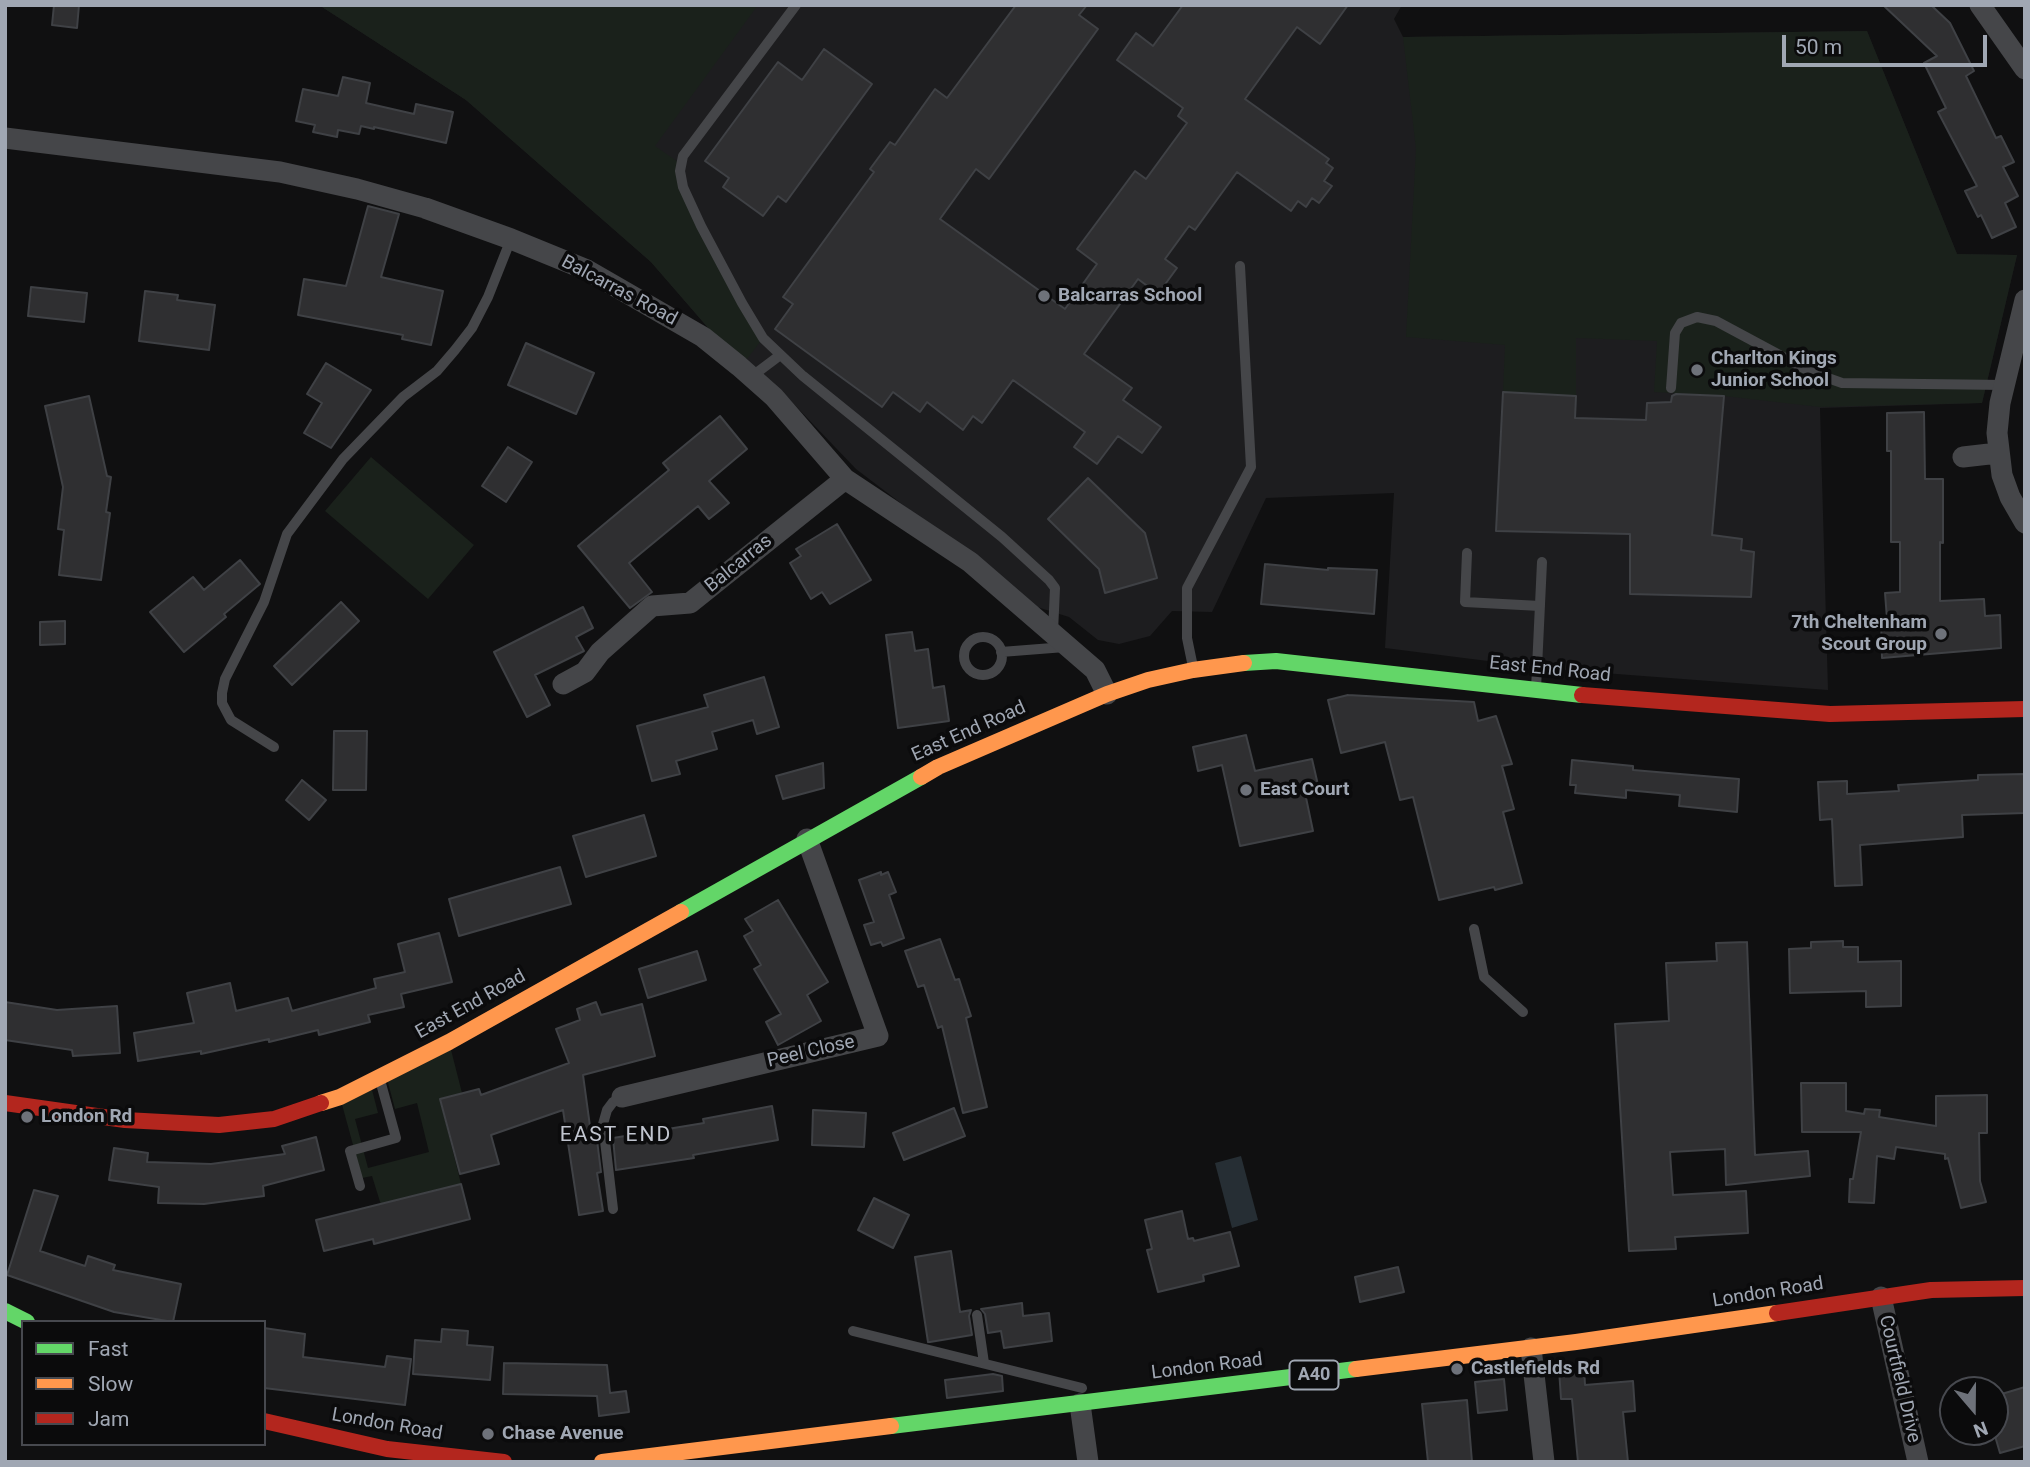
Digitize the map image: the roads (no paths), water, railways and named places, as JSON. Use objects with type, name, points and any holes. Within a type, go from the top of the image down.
[{"type":"main road","name":"East End Road","points":[[5,1102],[125,1120],[219,1125],[247,1124],[297,1113],[340,1097],[461,1036],[938,767],[1107,694],[1148,680],[1194,670],[1276,661],[1536,691],[1830,714],[2025,709]]},
{"type":"main road","name":"London Road","points":[[602,1462],[1531,1348],[1931,1290],[2025,1288]]},
{"type":"main road","points":[[5,1311],[23,1320]]},
{"type":"main road","name":"London Road","points":[[266,1422],[384,1455],[505,1462]]},
{"type":"street","points":[[1980,5],[2025,69]]},
{"type":"street","name":"Balcarras Road","points":[[5,138],[280,173],[357,189],[425,208],[511,239],[598,277],[703,337],[774,397],[845,479],[970,562],[1095,670],[1107,694]]},
{"type":"street","points":[[2025,300],[1998,412],[1998,453],[2010,497],[2025,523]]},
{"type":"street","points":[[1962,457],[1998,453]]},
{"type":"street","name":"Balcarras","points":[[563,684],[584,672],[600,652],[652,606],[690,603],[845,479]]},
{"type":"street","name":"Peel Close","points":[[622,1097],[878,1036],[807,839]]},
{"type":"street","name":"Courtfield Drive","points":[[1881,1297],[1918,1462]]},
{"type":"street","points":[[1531,1348],[1544,1462]]},
{"type":"street","points":[[1080,1404],[1088,1462]]},
{"type":"lane","points":[[796,5],[683,156],[680,171],[683,187],[741,303],[763,338],[779,356],[1002,537],[1055,588],[1060,641],[1001,652]]},
{"type":"lane","points":[[274,747],[231,720],[222,703],[222,693],[225,679],[264,602],[287,534],[343,459],[403,397],[437,370],[472,328],[488,297],[511,239]]},
{"type":"lane","points":[[1194,670],[1187,638],[1187,588],[1251,467],[1240,266]]},
{"type":"lane","points":[[1671,388],[1675,333],[1681,323],[1697,317],[1716,321],[1811,372],[1842,383],[2005,385]]},
{"type":"lane","points":[[751,377],[779,356]]},
{"type":"lane","points":[[1468,553],[1465,602],[1539,606]]},
{"type":"lane","points":[[1536,691],[1542,562]]},
{"type":"lane","points":[[1474,929],[1484,977],[1523,1012]]},
{"type":"lane","points":[[360,1186],[350,1150],[396,1138],[379,1078]]},
{"type":"lane","points":[[613,1209],[603,1124],[607,1110],[613,1102],[622,1097]]},
{"type":"lane","points":[[977,1315],[984,1363]]},
{"type":"lane","points":[[853,1331],[1125,1398]]},
{"type":"place","name":"Balcarras School","points":[[1044,296]]},
{"type":"place","name":"Charlton Kings Junior School","points":[[1697,370]]},
{"type":"place","name":"7th Cheltenham Scout Group","points":[[1941,634]]},
{"type":"place","name":"East Court","points":[[1246,790]]},
{"type":"place","name":"London Rd","points":[[27,1117]]},
{"type":"place","name":"Castlefields Rd","points":[[1457,1369]]},
{"type":"place","name":"Chase Avenue","points":[[488,1434]]},
{"type":"district","name":"EAST END","points":[[616,1136]]}]
